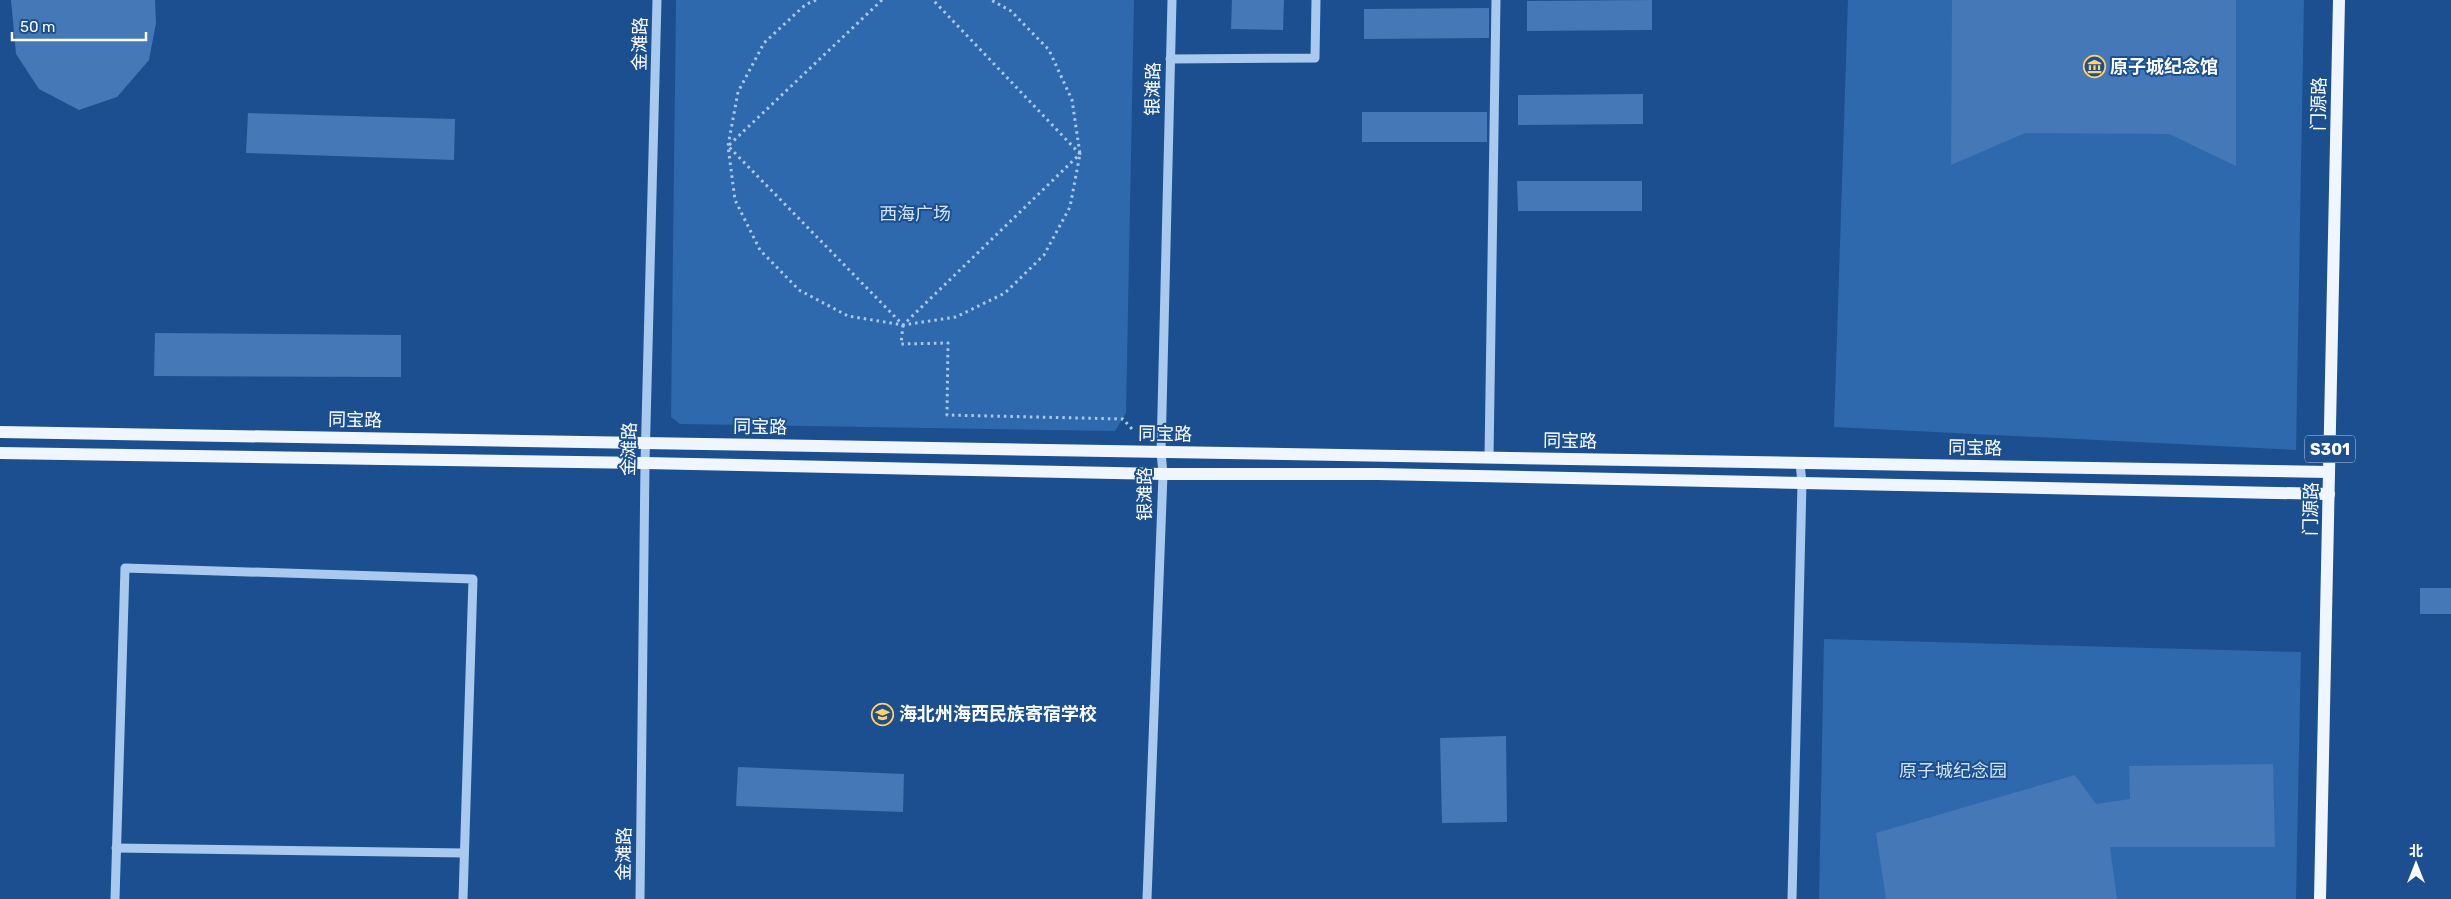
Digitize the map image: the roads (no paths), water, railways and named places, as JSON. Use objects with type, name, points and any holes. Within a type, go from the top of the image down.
[{"type":"main road","name":"门源路","points":[[2320,899],[2339,0]]},
{"type":"main road","name":"同宝路","points":[[0,432],[2329,472]]},
{"type":"main road","points":[[0,454],[645,462],[1163,474],[1378,474],[2329,494]]},
{"type":"street","name":"金滩路","points":[[640,899],[645,462],[657,0]]},
{"type":"street","name":"银滩路","points":[[1147,899],[1163,474],[1161,452],[1172,0]]},
{"type":"street","points":[[1170,59],[1315,58],[1316,0]]},
{"type":"street","points":[[1489,457],[1496,0]]},
{"type":"street","points":[[1792,899],[1802,483],[1800,462]]},
{"type":"street","points":[[115,899],[125,568],[473,579],[463,899]]},
{"type":"street","points":[[116,848],[464,852]]},
{"type":"place","name":"原子城纪念馆","points":[[2094,67]]},
{"type":"place","name":"海北州海西民族寄宿学校","points":[[883,714]]},
{"type":"park label","name":"西海广场","points":[[915,214]]},
{"type":"park label","name":"原子城纪念园","points":[[1953,771]]}]
